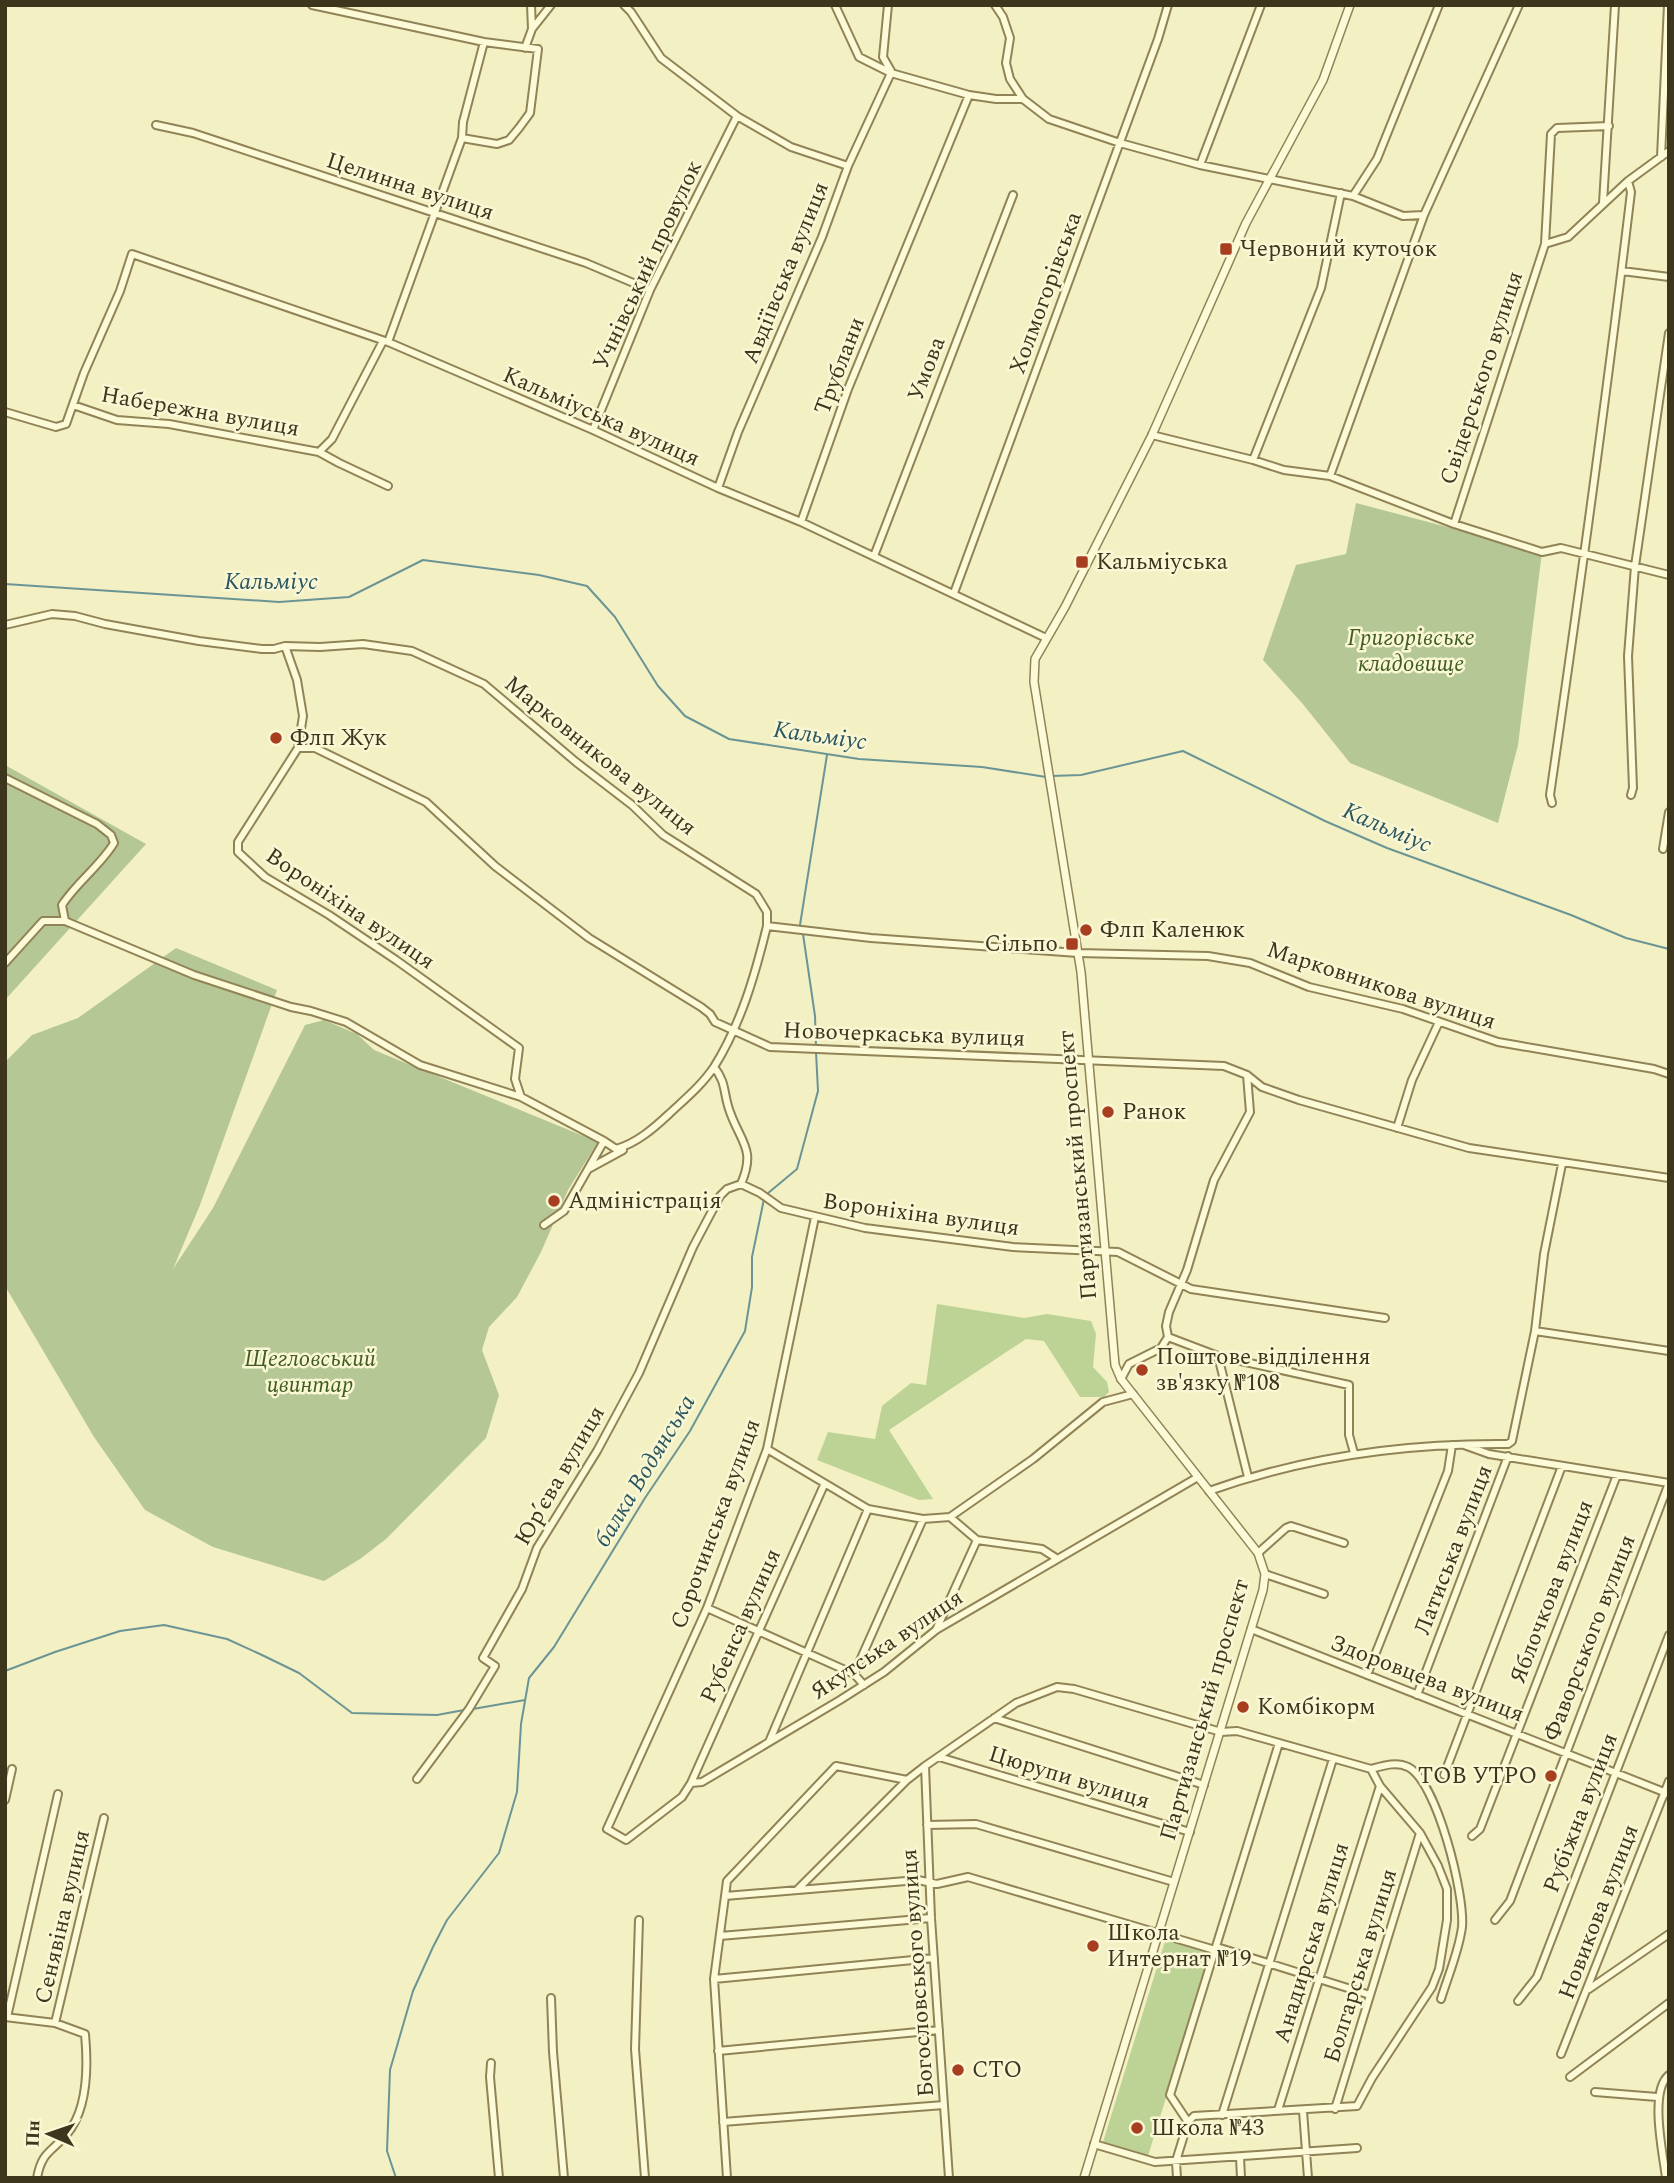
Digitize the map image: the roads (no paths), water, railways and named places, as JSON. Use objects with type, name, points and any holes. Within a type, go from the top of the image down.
[{"type":"street","points":[[312,5],[484,42],[538,49],[530,113],[519,128],[509,139],[497,144],[462,138]]},
{"type":"street","points":[[531,5],[532,29]]},
{"type":"street","points":[[525,47],[532,29],[551,5]]},
{"type":"street","points":[[624,5],[662,58],[737,116],[791,147],[848,166]]},
{"type":"street","points":[[835,5],[859,57],[891,73],[969,95],[1023,99]]},
{"type":"street","points":[[888,5],[883,57],[891,73]]},
{"type":"street","points":[[995,5],[1003,17],[1010,38],[1006,63],[1010,79],[1023,99],[1049,119],[1120,143],[1200,165],[1353,196],[1403,216],[1424,215]]},
{"type":"street","name":"Холмогорівська","points":[[954,593],[1158,39],[1168,5]]},
{"type":"street","points":[[1200,165],[1261,5]]},
{"type":"street","name":"Партизанський проспект","points":[[1084,2178],[1221,1732],[1263,1590],[1265,1574],[1258,1553],[1121,1379],[1113,1351],[1078,953],[1034,682],[1035,659],[1065,607],[1152,435],[1246,223],[1322,80],[1350,5]]},
{"type":"street","points":[[1353,196],[1377,159],[1439,5]]},
{"type":"street","points":[[1330,476],[1424,215],[1519,5]]},
{"type":"street","points":[[1603,203],[1615,5]]},
{"type":"street","points":[[1661,157],[1668,5]]},
{"type":"street","name":"Набережна вулиця","points":[[73,405],[117,419],[169,424],[319,452],[332,439],[386,341],[462,138],[463,122],[484,42]]},
{"type":"street","name":"Авдіївська вулиця","points":[[718,488],[738,432],[822,237],[848,166],[891,73]]},
{"type":"street","name":"Трублани","points":[[801,522],[848,389],[969,95]]},
{"type":"street","name":"Учнівський провулок","points":[[593,430],[650,290],[737,116]]},
{"type":"street","name":"Целинна вулиця","points":[[156,125],[193,133],[586,263],[650,290]]},
{"type":"street","name":"Свiдерського вулиця","points":[[1454,524],[1545,244],[1553,130],[1609,126]]},
{"type":"street","points":[[1545,244],[1568,237],[1628,181],[1669,151]]},
{"type":"street","points":[[1552,803],[1550,795],[1586,554],[1622,271],[1631,192],[1628,181]]},
{"type":"street","points":[[1253,460],[1321,288],[1341,194]]},
{"type":"street","name":"Умова","points":[[874,556],[1013,195]]},
{"type":"street","name":"Кальміуська вулиця","points":[[73,405],[120,291],[132,254],[386,341],[801,522],[1046,638]]},
{"type":"street","points":[[1622,271],[1669,276]]},
{"type":"street","points":[[1631,795],[1633,788],[1628,656],[1635,566],[1669,333]]},
{"type":"street","points":[[5,412],[56,427],[66,425],[73,405]]},
{"type":"street","points":[[1152,435],[1284,470],[1330,476],[1454,524],[1542,552],[1561,548],[1669,575]]},
{"type":"street","points":[[319,452],[388,486]]},
{"type":"street","name":"Марковникова вулиця","points":[[5,625],[52,614],[75,616],[135,630],[262,649],[363,644],[412,651],[484,684],[576,762],[632,805],[663,835],[756,894],[767,912],[767,926],[871,938],[1078,953],[1208,956],[1250,963],[1309,987],[1403,1009],[1498,1042],[1654,1069],[1669,1074]]},
{"type":"street","name":"Вороніхіна вулиця","points":[[285,646],[297,680],[303,716],[298,748],[238,842],[238,852],[265,877],[329,915],[396,960],[519,1048],[515,1079],[521,1097]]},
{"type":"street","name":"Новочеркаська вулиця","points":[[298,748],[315,748],[426,802],[495,866],[589,938],[701,1007],[715,1022],[770,1047],[1224,1066],[1247,1075],[1262,1087],[1469,1148],[1669,1178]]},
{"type":"street","points":[[5,778],[97,824],[111,835],[114,843],[107,854],[69,893],[62,905],[65,921]]},
{"type":"street","points":[[1663,849],[1669,812]]},
{"type":"street","points":[[5,963],[43,921],[65,921],[194,975],[346,1022],[420,1065],[521,1097],[617,1149],[631,1145]]},
{"type":"street","points":[[587,1170],[631,1145],[660,1123],[714,1067],[749,993],[767,926]]},
{"type":"street","points":[[1397,1128],[1412,1080],[1439,1022]]},
{"type":"street","points":[[714,1067],[723,1078],[730,1113],[745,1144],[748,1168],[741,1184]]},
{"type":"street","points":[[1121,1379],[1129,1364],[1161,1348],[1168,1337],[1166,1326],[1169,1312],[1187,1270],[1214,1180],[1250,1112],[1247,1075]]},
{"type":"street","points":[[544,1225],[564,1211],[604,1142]]},
{"type":"street","points":[[1209,1491],[1248,1477],[1354,1453],[1456,1444],[1508,1444],[1511,1441],[1535,1331],[1544,1254],[1562,1164]]},
{"type":"street","name":"Вороніхіна вулиця","points":[[741,1184],[760,1193],[780,1208],[864,1228],[1013,1247],[1118,1252],[1191,1289],[1385,1318]]},
{"type":"street","name":"Юр’єва вулиця","points":[[417,1779],[469,1710],[495,1666],[483,1658],[522,1589],[537,1548],[597,1451],[639,1373],[693,1247],[720,1196],[727,1189],[741,1184]]},
{"type":"street","name":"Сорочинська вулиця","points":[[607,1829],[707,1608],[767,1449],[815,1217]]},
{"type":"street","points":[[1535,1331],[1669,1351]]},
{"type":"street","points":[[1168,1337],[1218,1356],[1349,1385],[1349,1435],[1354,1453]]},
{"type":"street","points":[[1218,1356],[1248,1477]]},
{"type":"street","points":[[767,1449],[868,1510],[923,1519],[950,1517],[1033,1459],[1103,1402],[1133,1394]]},
{"type":"street","points":[[1456,1444],[1489,1454],[1669,1483]]},
{"type":"street","points":[[1367,1675],[1448,1471],[1456,1444]]},
{"type":"street","name":"Латиська вулиця","points":[[1417,1695],[1508,1456]]},
{"type":"street","points":[[1444,1775],[1562,1466]]},
{"type":"street","name":"Яблочкова вулиця","points":[[1472,1836],[1480,1829],[1617,1475]]},
{"type":"street","name":"Якутська вулиця","points":[[607,1829],[626,1840],[682,1797],[691,1783],[702,1782],[864,1685],[936,1630],[1198,1477]]},
{"type":"street","name":"Фаворського вулиця","points":[[1495,1920],[1510,1901],[1669,1483]]},
{"type":"street","name":"Рубенса вулиця","points":[[691,1783],[824,1485]]},
{"type":"street","points":[[769,1742],[868,1510]]},
{"type":"street","points":[[950,1517],[977,1540],[1042,1549],[1056,1558]]},
{"type":"street","points":[[854,1674],[923,1519]]},
{"type":"street","points":[[1258,1553],[1286,1528],[1291,1527],[1344,1543]]},
{"type":"street","points":[[936,1630],[977,1540]]},
{"type":"street","points":[[1265,1574],[1324,1594]]},
{"type":"street","points":[[707,1608],[854,1674],[864,1685]]},
{"type":"street","name":"Здоровцева вулиця","points":[[1251,1629],[1667,1793]]},
{"type":"street","name":"Рубіжна вулиця","points":[[1518,2001],[1537,1978],[1669,1634]]},
{"type":"street","points":[[797,1890],[907,1780],[925,1766],[1016,1703],[1057,1687],[1066,1688],[1221,1732],[1237,1731],[1371,1769],[1390,1764],[1407,1766],[1419,1775],[1442,1821],[1463,1905],[1462,1929],[1441,1999]]},
{"type":"street","points":[[994,1718],[1205,1785]]},
{"type":"street","points":[[1188,2122],[1170,2095],[1279,1743]]},
{"type":"street","name":"Цюрупи вулиця","points":[[939,1756],[1189,1832]]},
{"type":"street","points":[[1222,2115],[1333,1759]]},
{"type":"street","points":[[727,2178],[714,1979],[727,1881],[836,1766],[907,1780]]},
{"type":"street","name":"Богословського вулиця","points":[[925,1766],[931,1918],[949,2178]]},
{"type":"street","points":[[5,1800],[12,1769]]},
{"type":"street","points":[[1177,2178],[1176,2161],[1188,2122],[1194,2116],[1352,2108],[1360,2103],[1372,2078],[1432,1987],[1439,1969],[1447,1920],[1447,1889],[1420,1833],[1380,1786],[1371,1769]]},
{"type":"street","name":"Новикова вулиця","points":[[1561,2054],[1667,1793],[1669,1781]]},
{"type":"street","name":"Анадирська вулиця","points":[[1278,2110],[1380,1786]]},
{"type":"street","points":[[37,2178],[40,2161],[77,2120],[85,2087],[87,2054],[85,2035],[55,2023],[6,2017],[58,1794]]},
{"type":"street","name":"Сенявіна вулиця","points":[[55,2023],[104,1818]]},
{"type":"street","points":[[927,1825],[976,1824],[1174,1882]]},
{"type":"street","name":"Болгарська вулиця","points":[[1335,2109],[1420,1833]]},
{"type":"street","points":[[725,1896],[918,1880],[937,1884],[968,1877],[1215,1950],[1220,1948],[1370,1995]]},
{"type":"street","points":[[720,1936],[931,1918]]},
{"type":"street","points":[[639,1920],[635,2049],[645,2178]]},
{"type":"street","points":[[1588,1990],[1669,1934]]},
{"type":"street","points":[[714,1979],[934,1958]]},
{"type":"street","points":[[551,1998],[564,2178]]},
{"type":"street","points":[[1570,2077],[1669,2003]]},
{"type":"street","points":[[718,2051],[939,2030]]},
{"type":"street","points":[[491,2063],[499,2178]]},
{"type":"street","points":[[1666,2178],[1657,2097],[1662,2080],[1669,2075]]},
{"type":"street","points":[[1595,2092],[1657,2097]]},
{"type":"street","points":[[723,2122],[944,2105]]},
{"type":"street","points":[[1303,2111],[1308,2178]]},
{"type":"street","points":[[1094,2144],[1154,2162],[1357,2148]]},
{"type":"street","points":[[1240,2157],[1241,2178]]},
{"type":"waterway","name":"Кальміус","points":[[5,584],[279,602],[349,597],[423,560],[539,575],[587,586],[615,617],[658,686],[685,716],[729,739],[859,759],[982,767],[1046,777]]},
{"type":"waterway","name":"Кальміус","points":[[1051,776],[1081,775],[1183,751],[1325,821],[1387,848],[1571,915],[1626,938],[1669,949]]},
{"type":"waterway","name":"балка Водянська","points":[[801,929],[827,755]]},
{"type":"waterway","name":"балка Водянська","points":[[803,934],[815,1016],[816,1047]]},
{"type":"waterway","name":"балка Водянська","points":[[767,1194],[797,1169],[818,1091],[816,1052]]},
{"type":"waterway","name":"балка Водянська","points":[[396,2178],[387,2151],[390,2070],[413,1991],[433,1947],[447,1920],[499,1853],[517,1792],[521,1724],[529,1678],[554,1647],[645,1498],[690,1431],[745,1331],[752,1287],[752,1257],[764,1199]]},
{"type":"waterway","points":[[5,1671],[120,1631],[164,1625],[227,1639],[262,1655],[299,1673],[352,1713],[437,1715],[464,1710]]},
{"type":"waterway","points":[[473,1709],[525,1700]]},
{"type":"place","name":"Червоний куточок","points":[[1226,249]]},
{"type":"place","name":"Кальміуська","points":[[1082,562]]},
{"type":"place","name":"Флп Жук","points":[[276,738]]},
{"type":"place","name":"Флп Каленюк","points":[[1086,930]]},
{"type":"place","name":"Сільпо","points":[[1072,944]]},
{"type":"place","name":"Ранок","points":[[1108,1112]]},
{"type":"place","name":"Адміністрація","points":[[554,1201]]},
{"type":"place","name":"Поштове відділення зв'язку №108","points":[[1142,1370]]},
{"type":"place","name":"Комбікорм","points":[[1243,1707]]},
{"type":"place","name":"ТОВ УТРО","points":[[1551,1776]]},
{"type":"place","name":"Школа Интернат №19","points":[[1093,1946]]},
{"type":"place","name":"СТО","points":[[958,2070]]},
{"type":"place","name":"Школа №43","points":[[1137,2128]]},
{"type":"park label","name":"Григорівське кладовище","points":[[1411,651]]},
{"type":"park label","name":"Щегловський цвинтар","points":[[310,1372]]}]
